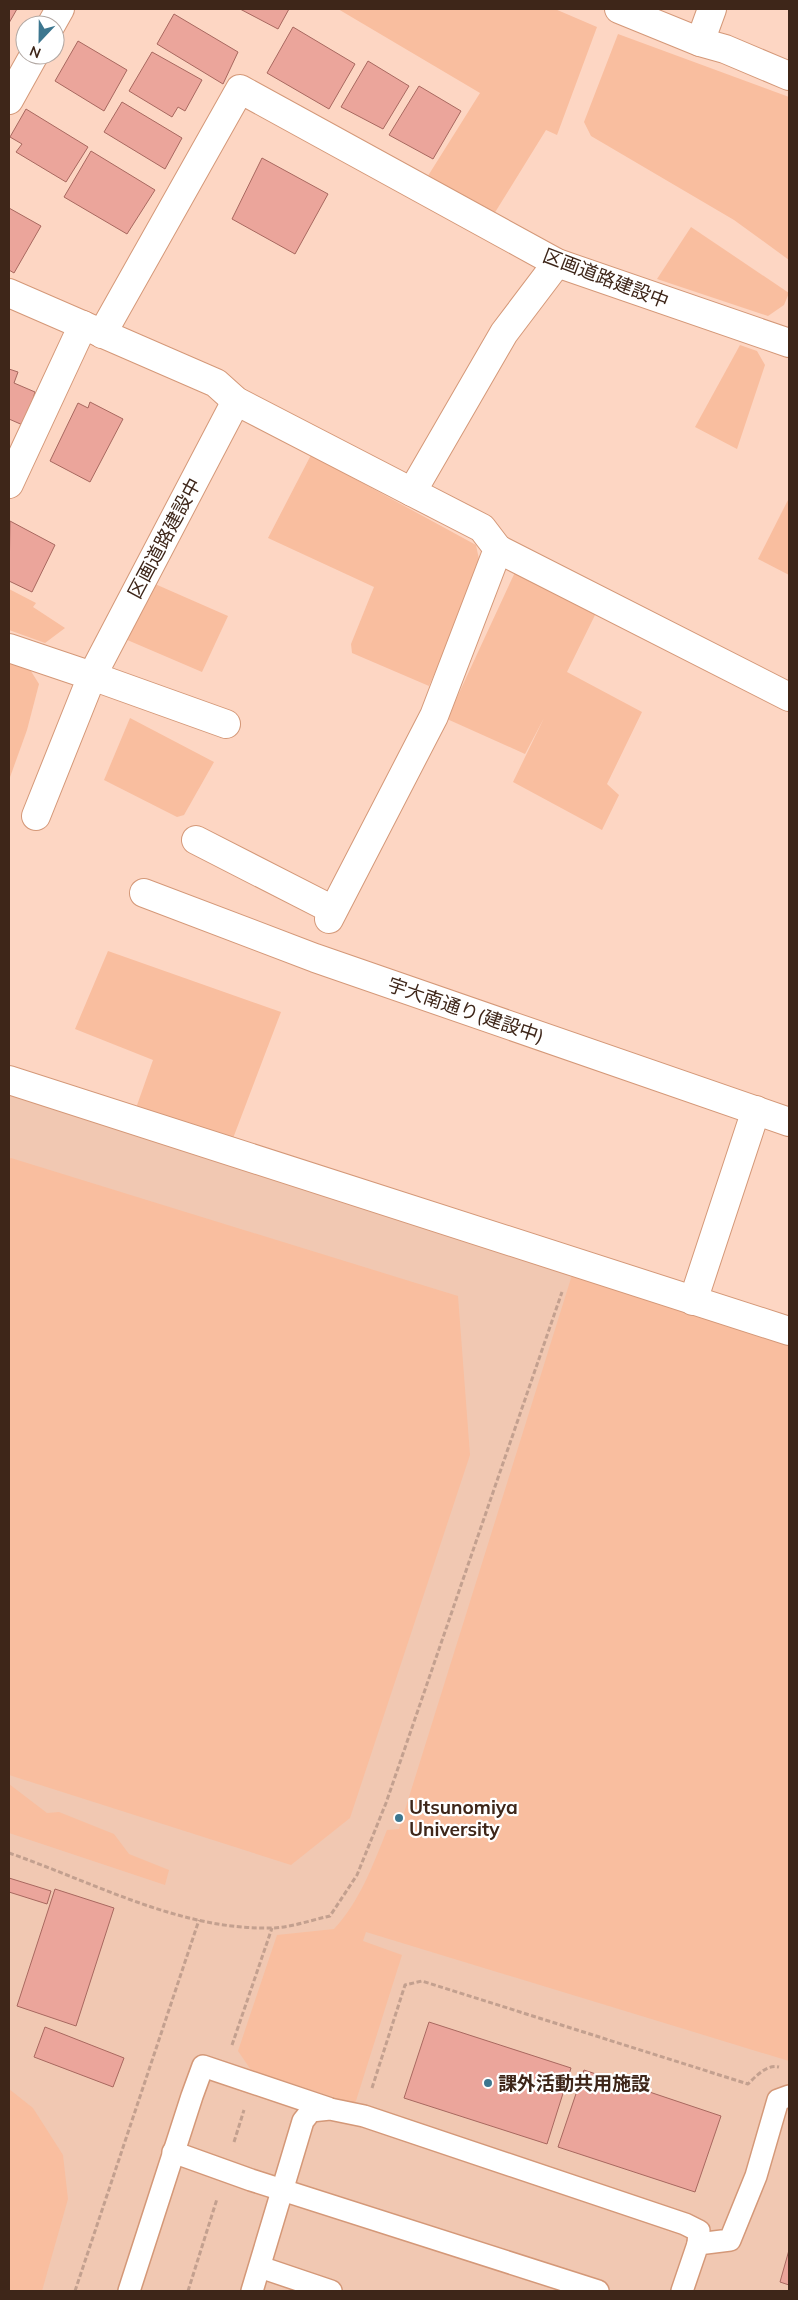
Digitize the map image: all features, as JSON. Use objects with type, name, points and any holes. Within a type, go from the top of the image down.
[{"type":"street","points":[[619,9],[700,42],[726,49],[789,76]]},
{"type":"street","points":[[700,42],[712,9]]},
{"type":"street","points":[[9,100],[28,65]]},
{"type":"street","name":"区画道路建設中","points":[[93,330],[240,89],[557,263],[789,343]]},
{"type":"street","points":[[412,492],[504,333],[557,263]]},
{"type":"street","points":[[9,293],[216,384],[236,401],[482,528],[498,548],[789,697]]},
{"type":"street","points":[[9,484],[93,330]]},
{"type":"street","name":"区画道路建設中","points":[[36,816],[92,676],[236,401]]},
{"type":"street","points":[[196,840],[331,915],[434,716],[498,548]]},
{"type":"street","points":[[9,648],[226,724]]},
{"type":"street","name":"宇大南通り(建設中)","points":[[144,892],[314,958],[789,1122]]},
{"type":"street","points":[[9,1080],[789,1331]]},
{"type":"street","points":[[693,1301],[756,1110]]},
{"type":"lane","points":[[129,2291],[203,2066],[330,2109],[364,2116],[685,2224],[699,2231],[698,2244],[682,2291]]},
{"type":"lane","points":[[698,2244],[730,2240],[756,2176],[778,2100],[789,2096]]},
{"type":"lane","points":[[252,2291],[284,2190],[303,2121],[311,2110],[330,2109]]},
{"type":"lane","points":[[174,2152],[284,2190],[598,2291]]},
{"type":"lane","points":[[260,2267],[331,2291]]},
{"type":"path","points":[[9,1853],[170,1915],[272,1928],[330,1916],[357,1875],[386,1803],[572,1262]]},
{"type":"path","points":[[75,2291],[200,1920]]},
{"type":"path","points":[[364,2116],[404,1985],[422,1981],[748,2084],[761,2072],[775,2066],[782,2068]]},
{"type":"shaded area","points":[[338,9],[555,9],[597,27],[557,135],[546,130],[494,214],[426,179],[480,93]]},
{"type":"shaded area","points":[[618,34],[789,97],[789,260],[734,220],[591,136],[584,122]]},
{"type":"shaded area","points":[[691,227],[789,293],[784,305],[768,316],[657,279]]},
{"type":"shaded area","points":[[740,345],[757,351],[765,365],[737,449],[695,427]]},
{"type":"shaded area","points":[[311,455],[476,545],[481,569],[429,686],[352,653],[351,644],[374,587],[268,538]]},
{"type":"shaded area","points":[[789,498],[789,575],[758,559]]},
{"type":"shaded area","points":[[516,570],[597,611],[567,672],[642,712],[607,784],[619,795],[602,830],[513,782],[544,718],[525,754],[447,719]]},
{"type":"shaded area","points":[[155,584],[228,616],[202,672],[125,639]]},
{"type":"shaded area","points":[[9,589],[36,603],[33,607],[65,628],[45,643],[9,630]]},
{"type":"shaded area","points":[[9,661],[29,668],[39,684],[27,730],[9,780]]},
{"type":"shaded area","points":[[130,718],[214,762],[184,815],[177,817],[104,780]]},
{"type":"shaded area","points":[[108,951],[281,1012],[232,1141],[136,1108],[153,1060],[75,1029]]},
{"type":"shaded area","name":"Utsunomiya University","points":[[9,1091],[789,1345],[789,2291],[9,2291]]},
{"type":"shaded area","points":[[11,1158],[458,1296],[470,1455],[350,1818],[291,1865],[9,1775],[9,1159]]},
{"type":"shaded area","points":[[572,1275],[789,1345],[789,2061],[366,1932],[363,1941],[402,1955],[355,2104],[251,2070],[238,2051],[277,1935],[334,1929],[359,1895],[387,1830],[399,1829]]},
{"type":"shaded area","points":[[9,1784],[47,1813],[59,1812],[114,1834],[129,1854],[169,1870],[165,1885],[9,1833]]},
{"type":"shaded area","points":[[9,2089],[33,2108],[63,2155],[68,2199],[42,2291],[9,2291]]},
{"type":"building","points":[[9,9],[17,9],[9,23]]},
{"type":"building","points":[[240,9],[289,9],[278,29]]},
{"type":"building","points":[[174,14],[238,52],[223,84],[157,44]]},
{"type":"building","points":[[293,27],[355,64],[329,109],[267,73]]},
{"type":"building","points":[[78,41],[127,70],[104,111],[55,81]]},
{"type":"building","points":[[152,52],[202,80],[185,111],[178,107],[172,117],[129,91]]},
{"type":"building","points":[[368,61],[409,86],[383,129],[341,107]]},
{"type":"building","points":[[419,86],[461,111],[433,159],[389,135]]},
{"type":"building","points":[[122,102],[182,138],[165,169],[104,132]]},
{"type":"building","points":[[26,109],[88,147],[66,182],[16,152],[22,144],[10,137]]},
{"type":"building","points":[[91,151],[155,190],[127,234],[64,197]]},
{"type":"building","points":[[262,158],[328,194],[295,254],[232,219]]},
{"type":"building","points":[[9,208],[41,226],[14,273],[9,270]]},
{"type":"building","points":[[9,369],[18,372],[14,383],[35,392],[25,426],[9,419]]},
{"type":"building","points":[[90,402],[123,419],[90,482],[50,461],[78,403],[88,408]]},
{"type":"building","points":[[10,521],[55,545],[32,592],[9,581]]},
{"type":"building","points":[[9,1878],[51,1891],[47,1904],[9,1892]]},
{"type":"building","points":[[55,1889],[114,1908],[76,2026],[17,2006]]},
{"type":"building","name":"課外活動共用施設","points":[[429,2022],[571,2068],[547,2144],[404,2098]]},
{"type":"building","points":[[45,2027],[124,2058],[113,2087],[34,2057]]},
{"type":"building","name":"課外活動共用施設","points":[[584,2070],[721,2116],[695,2192],[558,2147]]},
{"type":"building","points":[[789,2250],[789,2285],[780,2282]]},
{"type":"place","name":"Utsunomiya University","points":[[399,1818]]},
{"type":"place","name":"課外活動共用施設","points":[[488,2083]]}]
